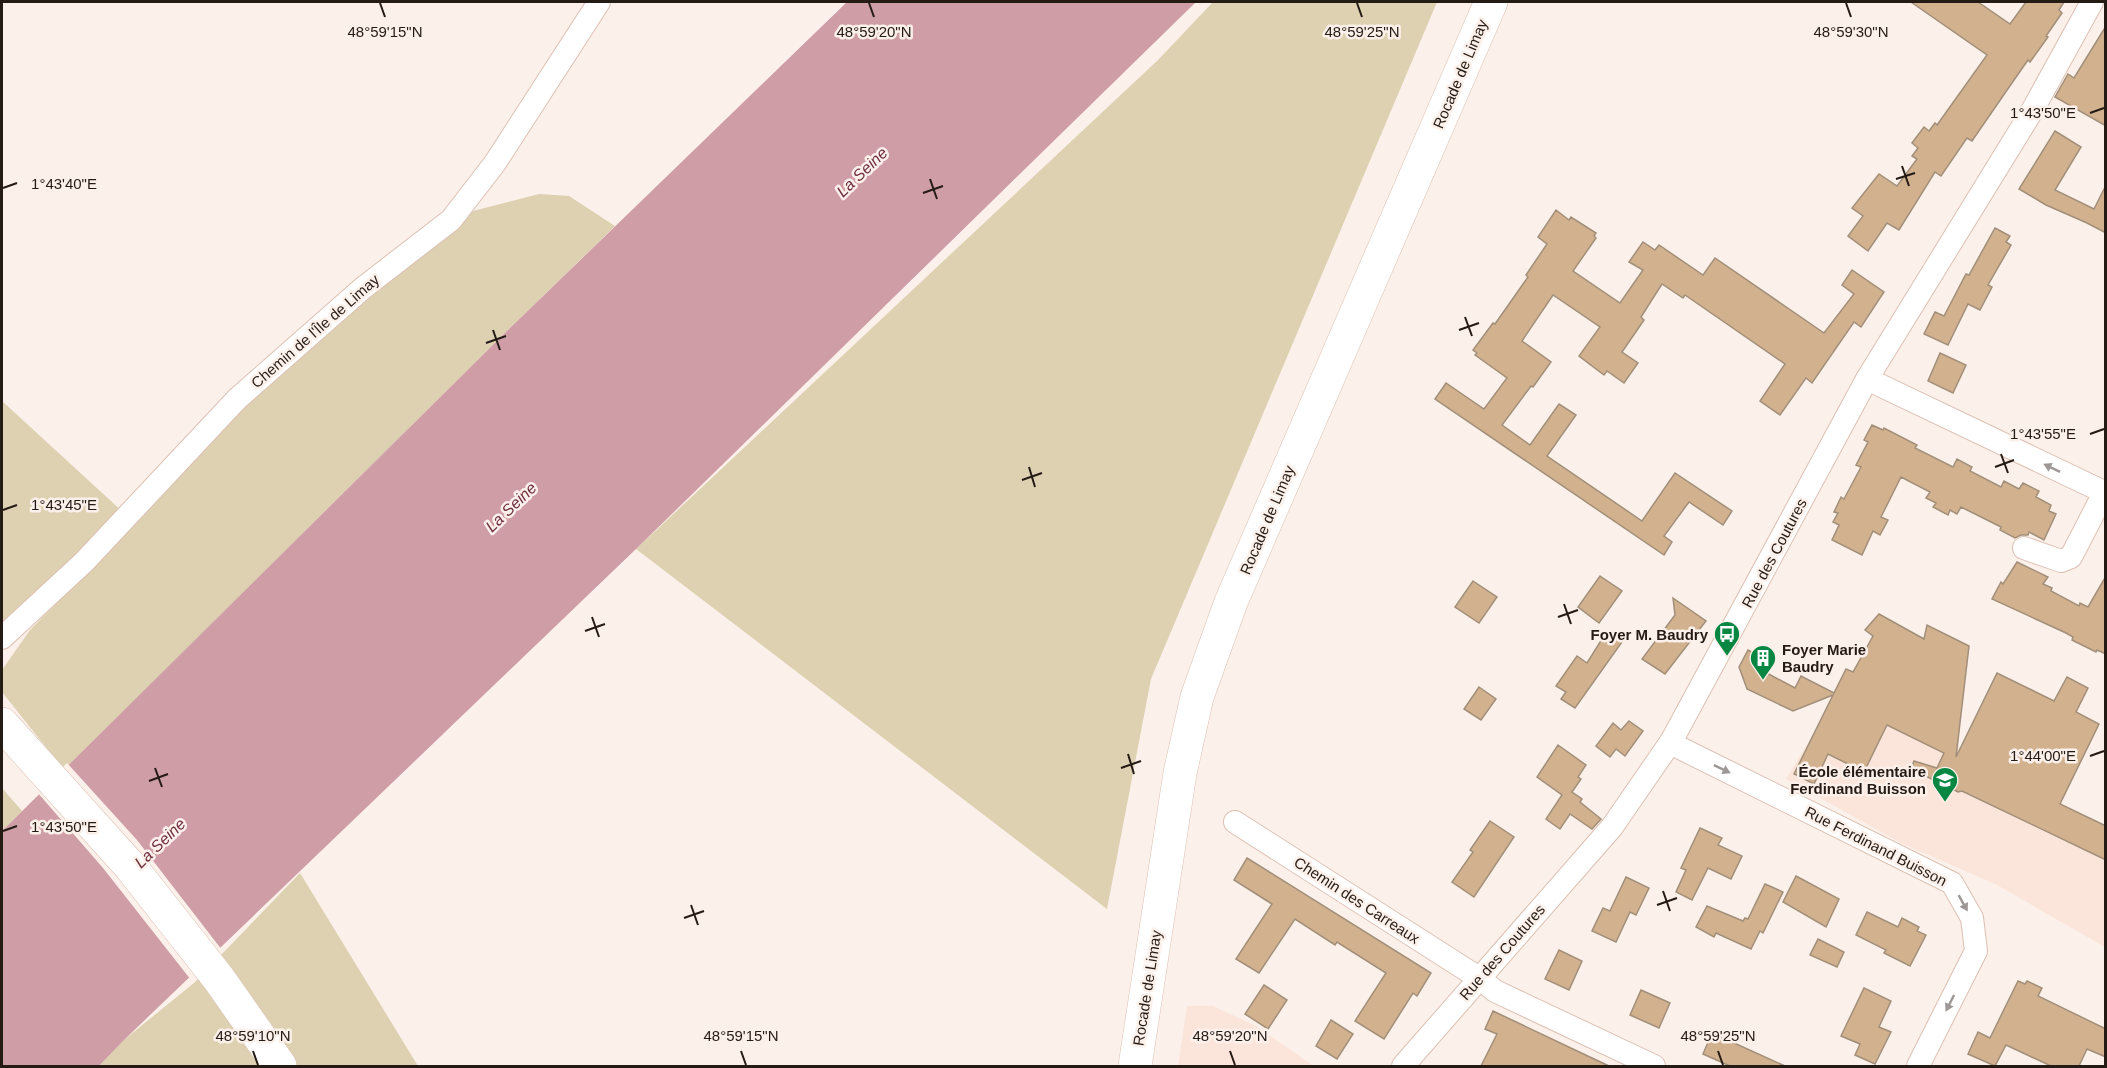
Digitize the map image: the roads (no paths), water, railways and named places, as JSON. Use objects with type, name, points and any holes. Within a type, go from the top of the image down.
[{"type":"main road","name":"Rocade de Limay","points":[[1135,1066],[1180,773],[1197,697],[1232,602],[1491,2]]},
{"type":"main road","points":[[2,724],[130,866],[219,980],[280,1066]]},
{"type":"street","name":"Chemin de l'Île de Limay","points":[[2,638],[84,562],[237,399],[363,288],[451,220],[495,163],[598,2]]},
{"type":"street","name":"Rue des Coutures","points":[[1403,1066],[1612,827],[1670,743],[1754,592],[1772,554],[1867,379],[2032,111],[2092,2]]},
{"type":"street","points":[[1867,379],[2105,493],[2071,557],[2061,561],[2024,548]]},
{"type":"street","name":"Rue Ferdinand Buisson","points":[[1670,743],[1952,883],[1972,918],[1976,951],[1918,1066]]},
{"type":"street","name":"Chemin des Carreaux","points":[[1235,822],[1479,978],[1495,991],[1654,1066]]},
{"type":"water","name":"La Seine","points":[[847,2],[1196,2],[636,549],[99,1066],[2,1066],[2,831],[509,329]]},
{"type":"place","name":"Foyer M. Baudry","points":[[1727,657]]},
{"type":"place","name":"Foyer Marie Baudry","points":[[1763,681]]},
{"type":"place","name":"École élémentaire Ferdinand Buisson","points":[[1945,803]]}]
